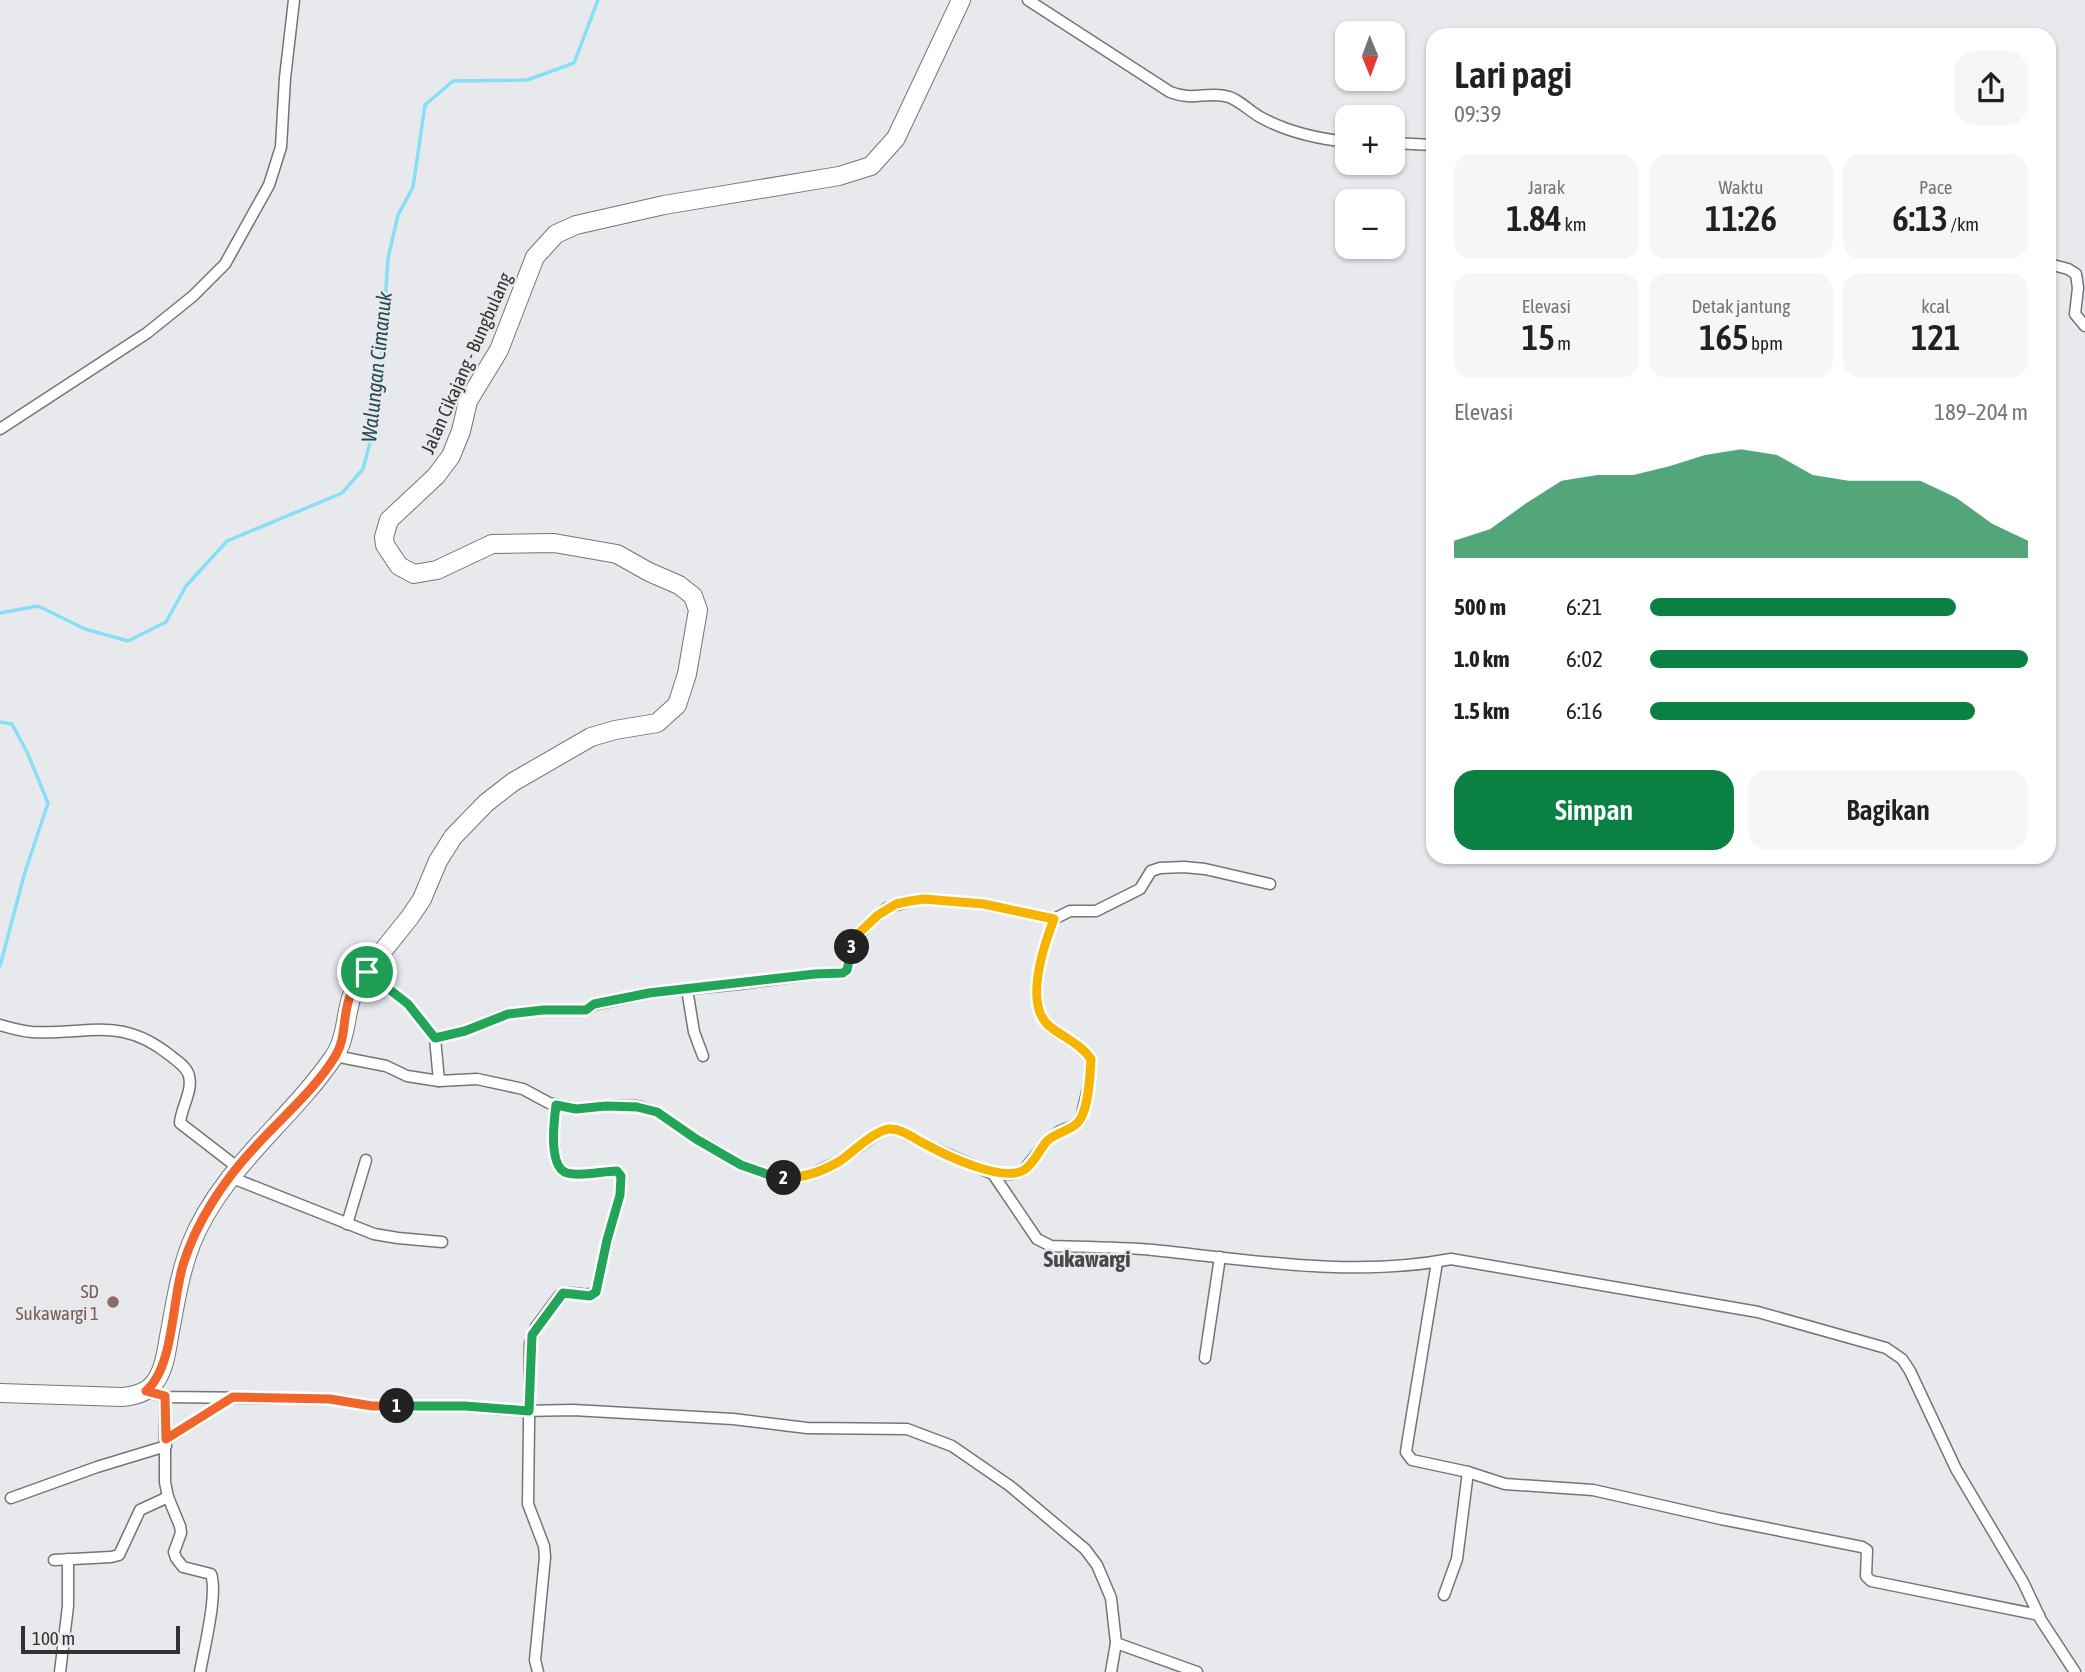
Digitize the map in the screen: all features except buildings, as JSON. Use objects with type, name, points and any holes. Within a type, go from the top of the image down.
[{"type":"main road","name":"Jalan Cikajang - Bungbulang","points":[[146,1391],[155,1382],[162,1366],[183,1265],[193,1240],[234,1172],[297,1105],[335,1056],[343,1040],[351,995],[422,900],[438,861],[453,837],[486,803],[513,782],[591,737],[657,723],[677,705],[690,659],[698,610],[694,596],[679,584],[640,568],[617,554],[554,543],[492,544],[437,570],[414,574],[394,560],[385,545],[385,529],[396,512],[436,477],[452,456],[468,401],[499,350],[535,257],[556,234],[576,225],[664,205],[781,188],[839,176],[871,166],[896,138],[961,0]]},
{"type":"main road","points":[[0,1393],[122,1397],[146,1391]]},
{"type":"street","points":[[0,429],[147,333],[193,296],[225,264],[269,185],[281,147],[294,0]]},
{"type":"street","points":[[1028,0],[1170,92],[1191,98],[1229,97],[1270,122],[1291,130],[1335,139]]},
{"type":"street","points":[[1405,144],[1426,145]]},
{"type":"street","points":[[2056,266],[2076,274],[2078,288],[2075,314],[2085,326]]},
{"type":"street","points":[[435,1038],[465,1031],[508,1014],[543,1010],[586,1010],[594,1004],[611,1000],[687,989],[843,973],[847,970],[853,944],[866,926],[887,908],[910,901],[924,899],[984,904],[1054,919],[1070,911],[1096,911],[1140,889],[1151,871],[1160,868],[1205,869],[1270,884]]},
{"type":"street","points":[[335,1056],[386,1066],[407,1076],[439,1081],[477,1079],[511,1086],[556,1105],[576,1109],[637,1107],[657,1112],[741,1165],[778,1178],[811,1174],[838,1162],[888,1129],[898,1130],[993,1174],[1013,1174],[1023,1171],[1048,1140],[1075,1125],[1084,1112],[1091,1059],[1085,1050],[1047,1024],[1040,1015],[1038,1003],[1042,951],[1054,919]]},
{"type":"street","points":[[367,972],[408,1004],[435,1038],[439,1081]]},
{"type":"street","points":[[687,989],[694,1032],[703,1056]]},
{"type":"street","points":[[0,1025],[34,1032],[93,1029],[123,1030],[137,1035],[160,1047],[185,1067],[190,1079],[180,1123],[234,1172],[347,1224],[386,1237],[442,1241]]},
{"type":"street","points":[[538,1672],[535,1660],[545,1557],[544,1546],[528,1504],[532,1335],[563,1293],[590,1296],[596,1292],[620,1195],[620,1171],[572,1173],[559,1168],[554,1143],[556,1105]]},
{"type":"street","points":[[347,1224],[366,1160]]},
{"type":"street","points":[[993,1174],[1037,1239],[1051,1246],[1149,1250],[1343,1268],[1411,1266],[1451,1259],[1758,1312],[1886,1348],[1902,1359],[1910,1371],[1956,1469],[2023,1582],[2039,1615],[2075,1672]]},
{"type":"street","points":[[1205,1358],[1220,1257]]},
{"type":"street","points":[[1437,1262],[1406,1452],[1412,1460],[1468,1472],[1505,1484],[1593,1490],[1721,1519],[1862,1546],[1867,1550],[1866,1576],[1871,1581],[2039,1615]]},
{"type":"street","points":[[146,1391],[165,1396],[330,1399],[372,1406],[573,1410],[733,1419],[807,1428],[906,1429],[952,1446],[1010,1486],[1084,1549],[1097,1565],[1111,1598],[1116,1643],[1111,1672]]},
{"type":"street","points":[[165,1396],[165,1482],[181,1532],[174,1552],[183,1567],[211,1574],[213,1580],[200,1672]]},
{"type":"street","points":[[11,1498],[166,1443],[233,1397]]},
{"type":"street","points":[[1444,1595],[1457,1559],[1468,1472]]},
{"type":"street","points":[[54,1560],[119,1555],[140,1510],[168,1497]]},
{"type":"street","points":[[60,1672],[68,1606],[68,1559]]},
{"type":"street","points":[[1116,1643],[1197,1672]]},
{"type":"waterway","name":"Walungan Cimanuk","points":[[0,613],[38,606],[85,629],[128,641],[166,622],[186,586],[227,541],[342,493],[363,469],[371,439],[381,366],[388,258],[398,215],[413,187],[425,105],[453,81],[527,80],[574,63],[598,0]]},
{"type":"waterway","name":"Walungan Cimanuk","points":[[0,722],[12,724],[48,803],[25,872],[0,966]]},
{"type":"place","name":"SD Sukawargi 1","points":[[113,1302]]},
{"type":"district","name":"Sukawargi","points":[[1087,1259]]},
{"type":"route","points":[[924,899],[1006,907],[1023,914],[1054,919],[1042,951],[1038,981],[1040,1015],[1047,1024],[1085,1050],[1091,1059],[1089,1084],[1081,1119],[1048,1140],[1029,1166],[1013,1174],[993,1174],[898,1130],[888,1129],[838,1162],[811,1174],[778,1178],[741,1165],[657,1112],[637,1107],[576,1109],[556,1105],[554,1143],[559,1168],[572,1173],[620,1171],[620,1195],[607,1240],[598,1289],[590,1296],[567,1292],[560,1295],[532,1335],[529,1411],[465,1406],[372,1406],[330,1399],[233,1397],[166,1439],[165,1396],[146,1391],[155,1382],[162,1366],[183,1265],[193,1240],[237,1167],[297,1105],[335,1056],[343,1040],[351,995],[367,972],[408,1004],[435,1038],[465,1031],[508,1014],[543,1010],[586,1010],[594,1004],[649,993],[843,973],[847,970],[858,934],[878,915],[896,904],[924,899]]}]
